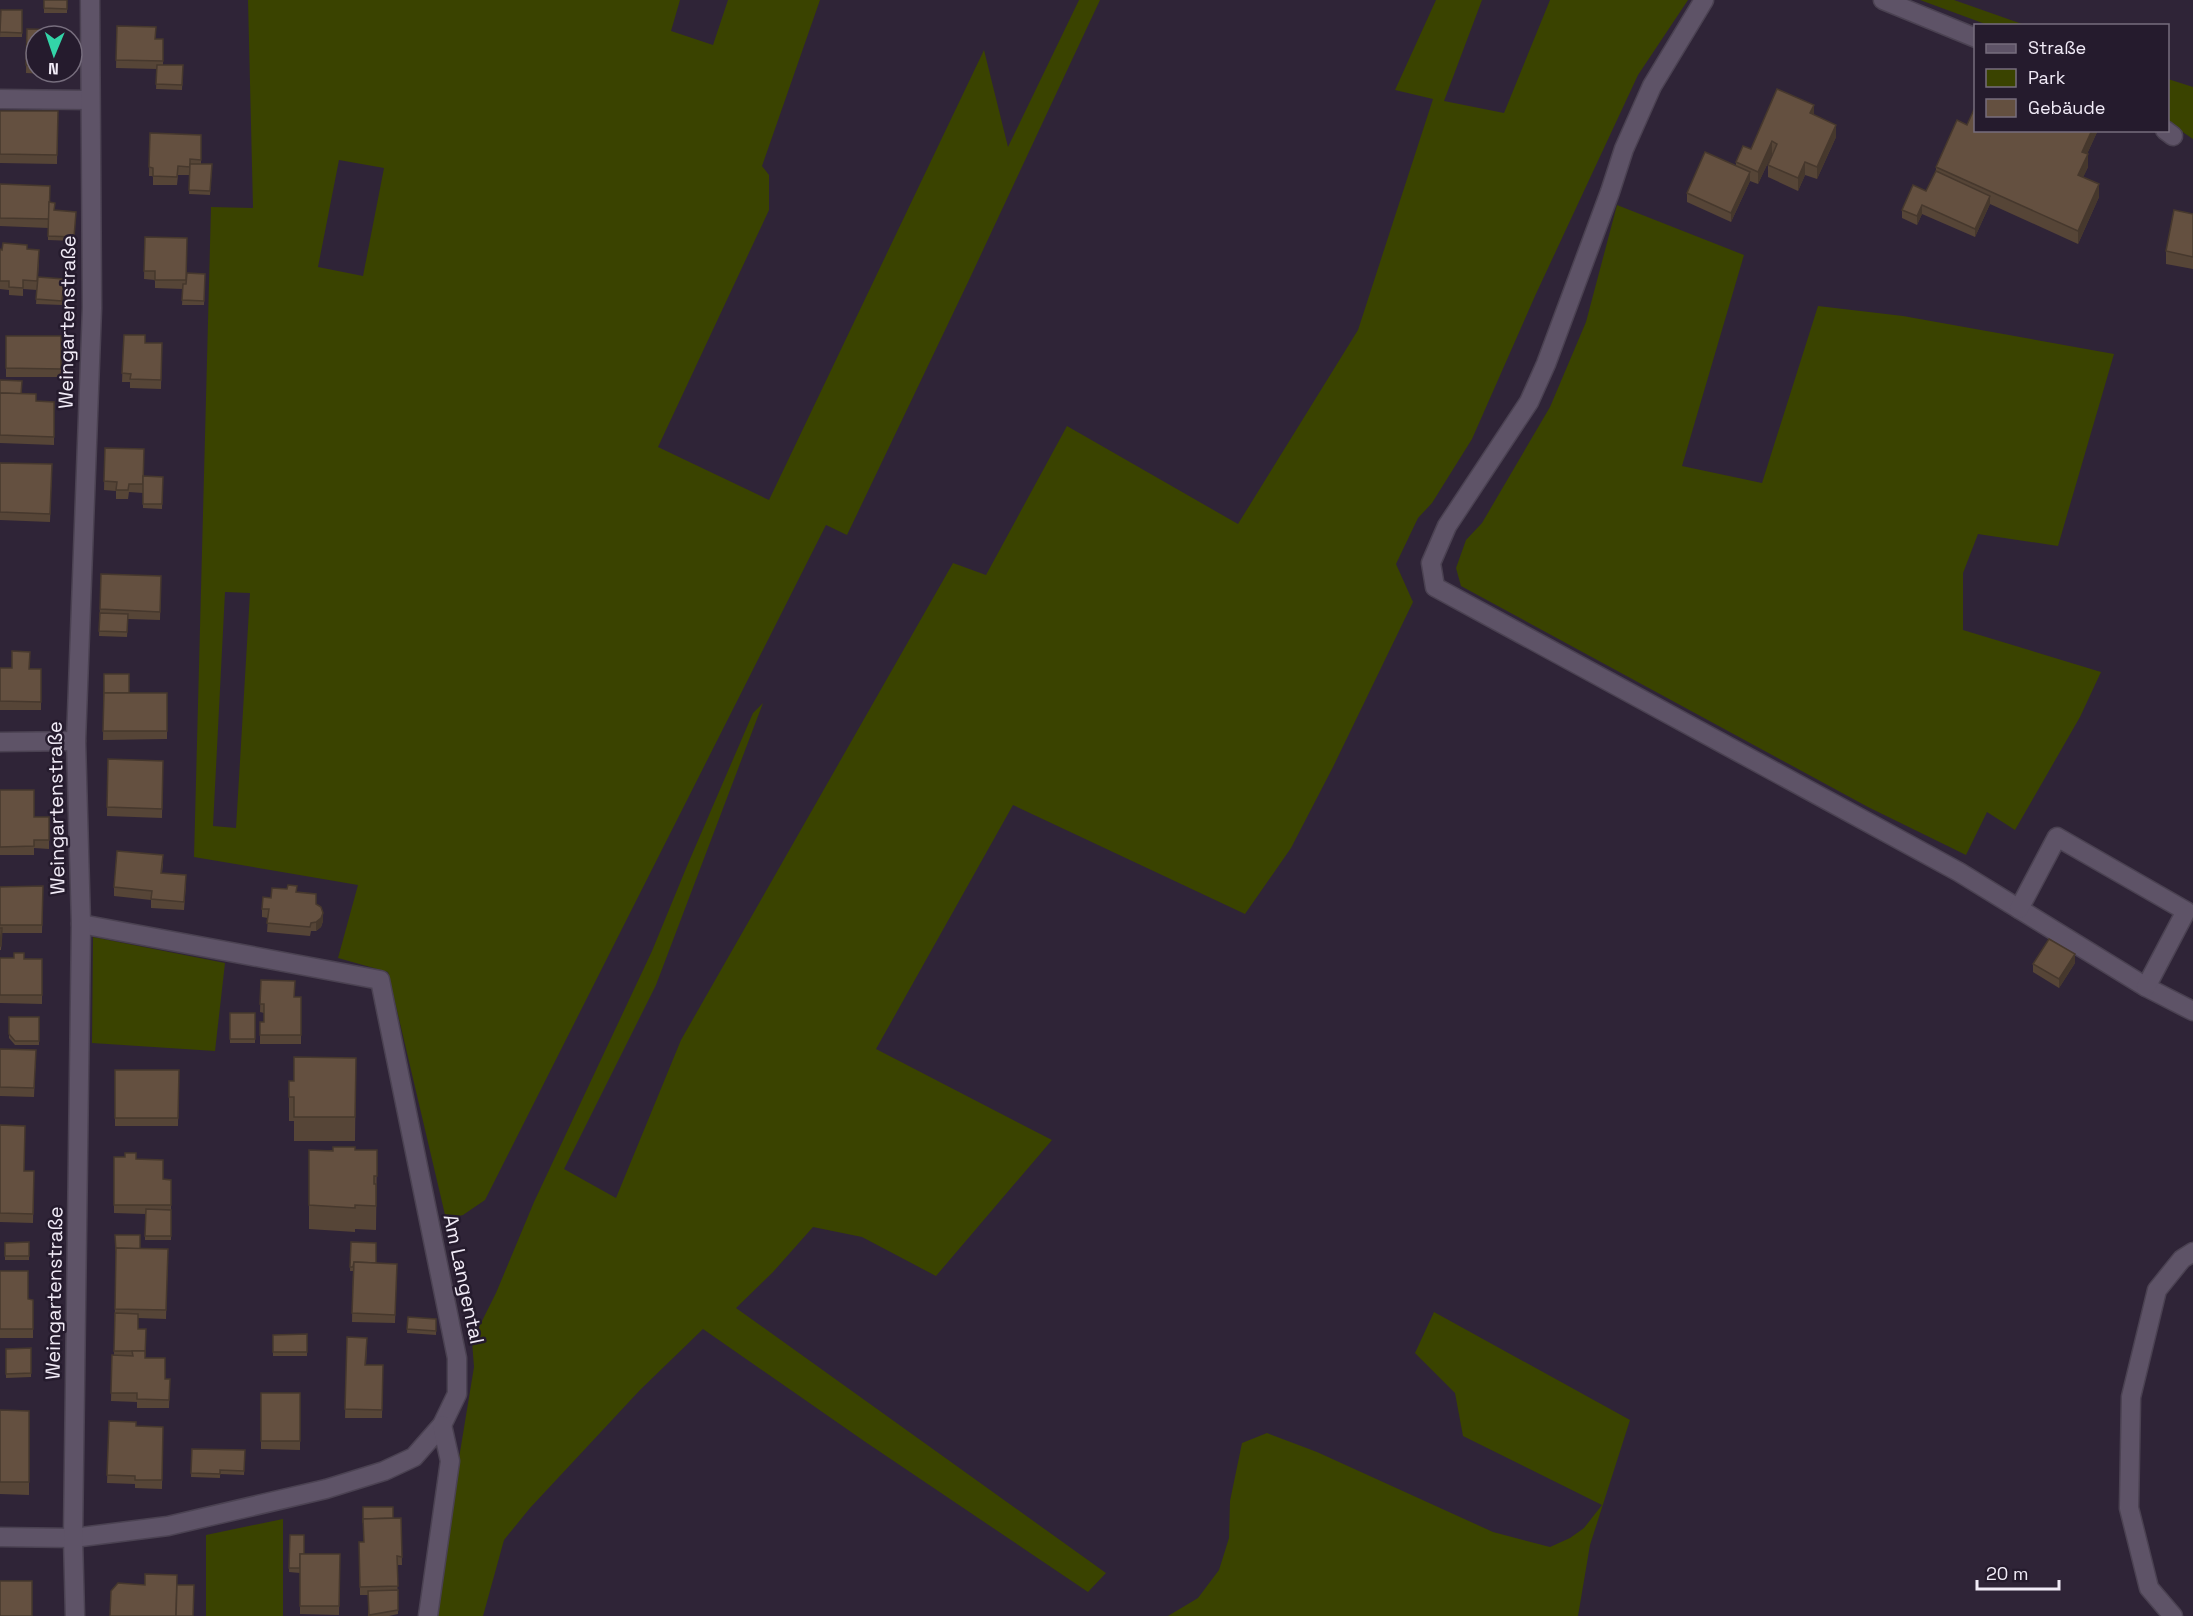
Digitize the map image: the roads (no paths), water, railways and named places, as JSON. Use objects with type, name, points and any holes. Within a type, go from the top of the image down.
[{"type":"street","name":"Weingartenstraße","points":[[75,1616],[73,1538],[81,924],[76,741],[92,308],[90,0]]},
{"type":"street","points":[[1704,0],[1652,86],[1624,149],[1546,364],[1529,402],[1447,526],[1431,563],[1435,586],[1959,872],[2146,987],[2193,1011]]},
{"type":"street","points":[[1883,0],[1974,37]]},
{"type":"street","points":[[0,99],[90,100]]},
{"type":"street","points":[[0,742],[76,741]]},
{"type":"street","points":[[2019,909],[2057,837],[2186,911],[2146,987]]},
{"type":"street","name":"Am Langental","points":[[0,1537],[73,1538],[168,1526],[326,1489],[384,1471],[414,1457],[442,1425],[457,1394],[457,1358],[380,980],[81,924]]},
{"type":"street","points":[[2173,1616],[2149,1588],[2128,1508],[2131,1397],[2157,1290],[2182,1258],[2193,1252]]},
{"type":"street","points":[[428,1616],[450,1461],[442,1425]]}]
